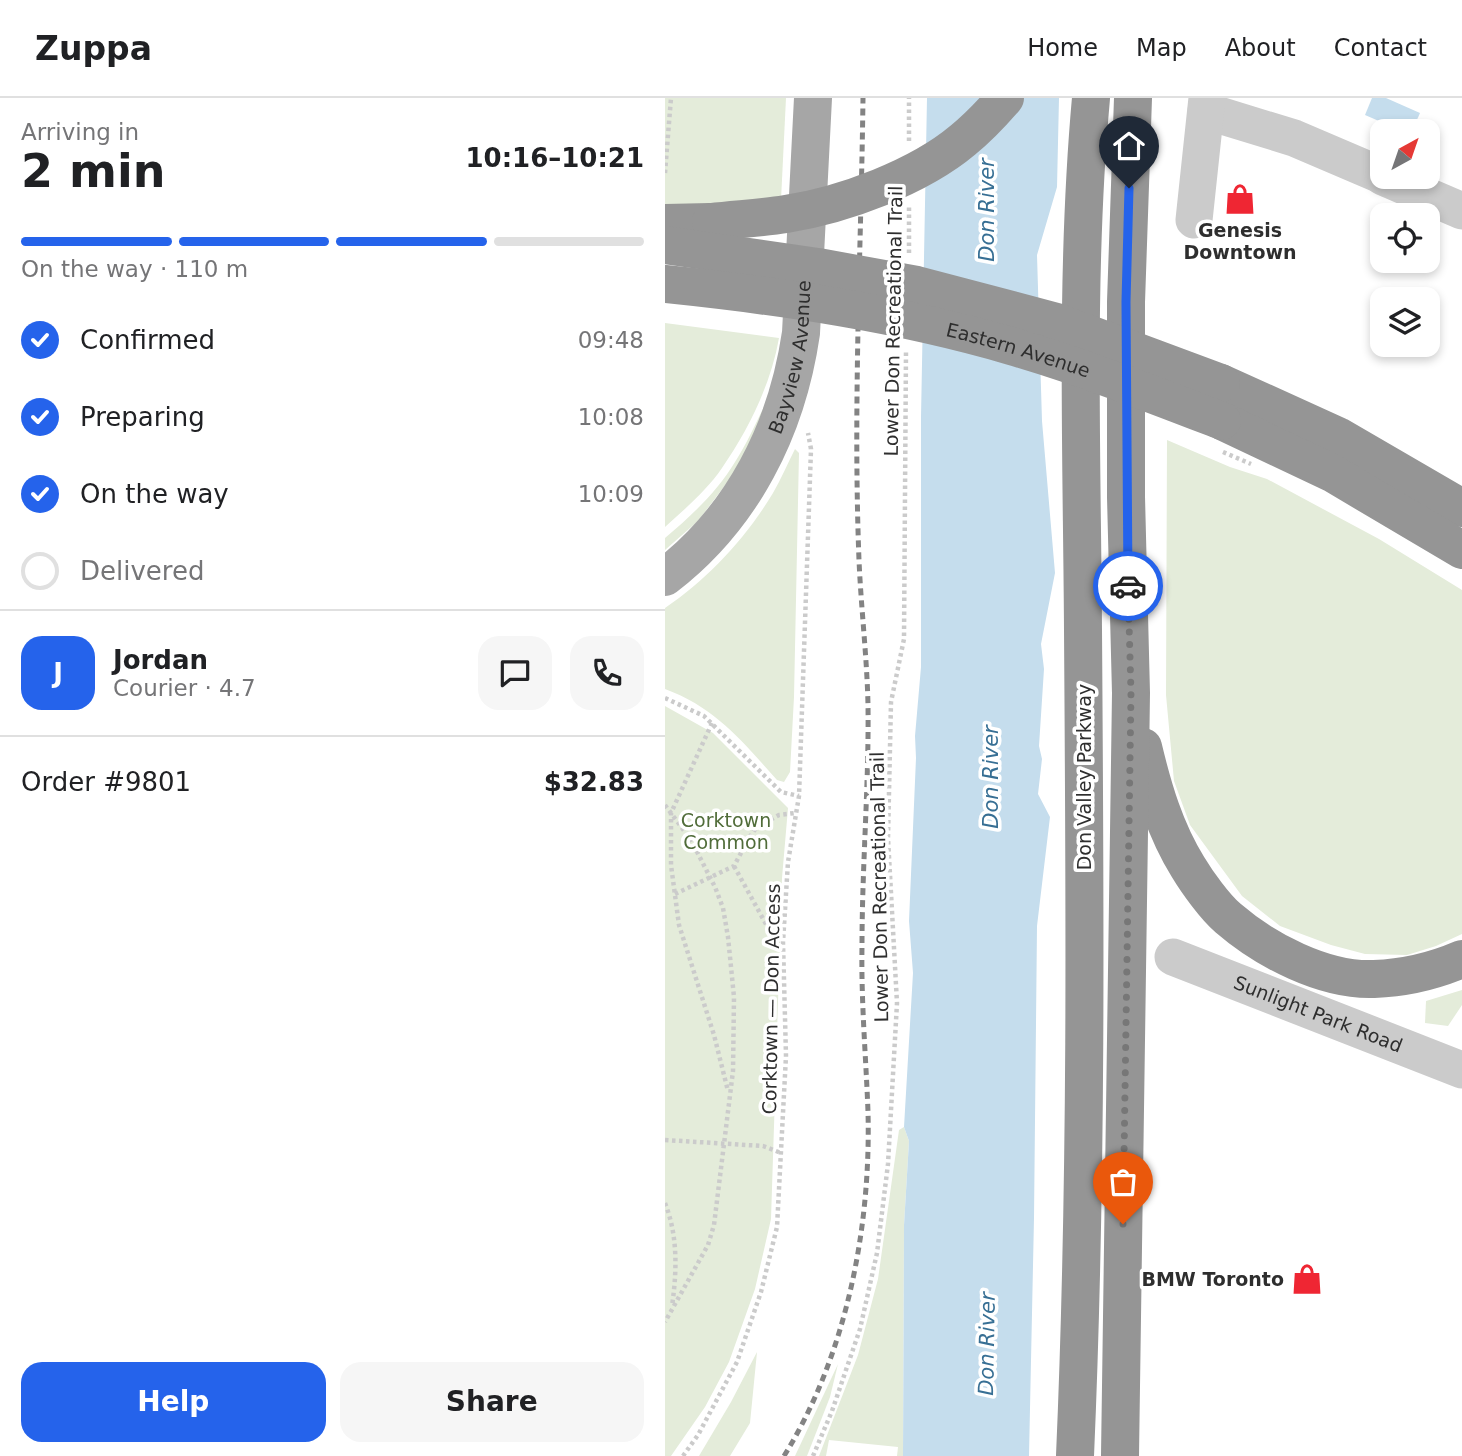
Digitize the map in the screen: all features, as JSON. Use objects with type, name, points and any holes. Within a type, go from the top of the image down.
[{"type":"highway","points":[[665,223],[712,222],[788,214],[843,200],[926,165],[962,141],[1005,98]]},
{"type":"highway","name":"Don Valley Parkway","points":[[1076,1456],[1086,896],[1081,298],[1083,181],[1091,98]]},
{"type":"highway","points":[[1120,1456],[1131,693],[1126,497],[1126,302],[1133,98]]},
{"type":"highway","name":"Eastern Avenue","points":[[665,245],[818,267],[917,285],[1057,322],[1221,383],[1338,436],[1455,537]]},
{"type":"highway","name":"Eastern Avenue","points":[[665,284],[764,295],[880,315],[1009,345],[1105,376],[1217,434],[1332,473],[1455,537]]},
{"type":"highway","points":[[1131,693],[1153,788],[1168,828],[1188,869],[1227,917],[1279,953],[1327,973],[1372,979],[1431,972],[1462,959]]},
{"type":"main road","name":"Bayview Avenue","points":[[665,577],[686,561],[728,515],[754,477],[777,431],[798,355],[801,333],[813,98]]},
{"type":"street","points":[[1194,220],[1207,105],[1294,138],[1370,171]]},
{"type":"street","points":[[1411,189],[1462,211]]},
{"type":"street","name":"Sunlight Park Road","points":[[1173,957],[1462,1070]]},
{"type":"path","points":[[665,173],[671,98]]},
{"type":"path","points":[[909,98],[909,154]]},
{"type":"path","name":"Lower Don Recreational Trail","points":[[908,265],[909,196]]},
{"type":"path","name":"Lower Don Recreational Trail","points":[[813,1456],[832,1412],[860,1329],[877,1253],[888,1164],[897,1003],[888,838],[890,714],[904,639],[908,349],[898,346]]},
{"type":"path","name":"Corktown — Don Access","points":[[683,1456],[698,1435],[734,1368],[761,1292],[776,1234],[786,1056],[783,942],[789,862],[799,796],[811,449],[807,426]]},
{"type":"path","points":[[1217,434],[1251,464]]},
{"type":"path","points":[[665,698],[682,704],[712,723],[781,792],[799,796]]},
{"type":"path","points":[[712,723],[671,813],[671,865],[681,931],[714,1035],[729,1096]]},
{"type":"path","points":[[665,805],[691,840],[710,876],[725,916],[734,997],[733,1071],[713,1232],[665,1322]]},
{"type":"path","points":[[675,894],[734,866],[757,828],[779,815],[795,813]]},
{"type":"path","points":[[734,866],[767,926],[783,942]]},
{"type":"path","points":[[665,1140],[763,1146],[781,1153]]},
{"type":"path","points":[[665,1203],[676,1259],[671,1310]]},
{"type":"green space","points":[[665,98],[786,98],[781,200],[665,208]]},
{"type":"green space","points":[[665,323],[779,338],[764,390],[741,439],[710,484],[665,527]]},
{"type":"green space","points":[[768,399],[757,443],[698,521],[665,550],[665,538],[703,503],[728,473]]},
{"type":"green space","points":[[1167,440],[1230,467],[1267,479],[1379,539],[1462,590],[1462,934],[1407,955],[1365,954],[1280,926],[1242,896],[1190,825],[1174,781],[1166,695]]},
{"type":"green space","points":[[795,449],[799,453],[794,697],[790,772],[784,782],[777,780],[740,739],[714,716],[665,689],[665,608],[711,571],[738,542],[773,493]]},
{"type":"green space","name":"Corktown Common","points":[[665,706],[713,733],[788,808],[782,878],[771,1219],[755,1289],[729,1362],[705,1407],[671,1456],[665,1456]]},
{"type":"green space","points":[[1462,990],[1462,1005],[1448,1026],[1425,1023],[1426,1001]]},
{"type":"green space","points":[[904,1127],[909,1141],[904,1225],[903,1456],[897,1456],[898,1447],[829,1440],[826,1456],[819,1456],[858,1355],[878,1279],[899,1130]]},
{"type":"green space","points":[[757,1352],[750,1423],[730,1456],[699,1456],[731,1402]]},
{"type":"green space","points":[[838,1364],[830,1397],[807,1456],[795,1456]]},
{"type":"water","name":"Don River","points":[[927,98],[1059,98],[1057,187],[1037,255],[1042,421],[1055,573],[1041,644],[1044,669],[1039,746],[1042,759],[1038,794],[1050,817],[1037,926],[1029,1456],[903,1456],[904,1225],[909,1141],[904,1127],[913,973],[909,921],[915,736],[921,667],[921,417]]},
{"type":"water","points":[[1372,98],[1386,98],[1420,113],[1417,119],[1374,119],[1365,115]]},
{"type":"railway","points":[[784,1456],[806,1417],[839,1334],[859,1246],[868,1156],[862,967],[868,705],[857,502],[863,98]]},
{"type":"way so far","points":[[1123,1224],[1131,693],[1128,586]]},
{"type":"place","name":"Genesis Downtown","points":[[1240,199]]},
{"type":"place","name":"BMW Toronto","points":[[1307,1279]]},
{"type":"route","points":[[1128,586],[1126,302],[1129,188]]}]
